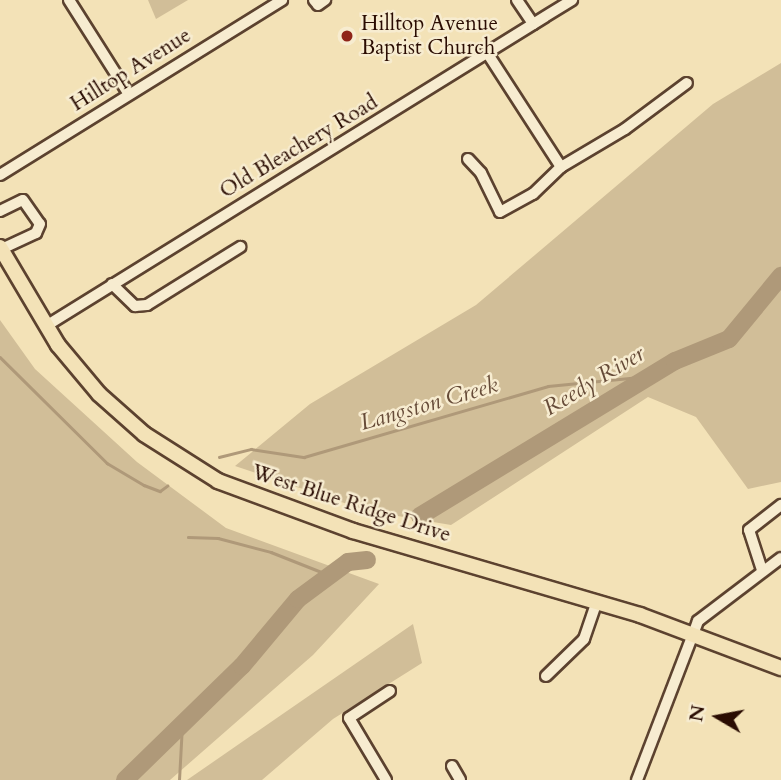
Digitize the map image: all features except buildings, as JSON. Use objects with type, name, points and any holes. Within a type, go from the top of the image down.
[{"type":"main road","name":"West Blue Ridge Drive","points":[[1,248],[46,326],[78,371],[120,414],[169,452],[218,481],[353,531],[597,601],[781,668]]},
{"type":"street","points":[[69,0],[128,93]]},
{"type":"street","name":"Hilltop Avenue","points":[[0,175],[128,93],[282,0]]},
{"type":"street","points":[[314,0],[318,5],[325,0]]},
{"type":"street","points":[[517,0],[533,24]]},
{"type":"street","name":"Old Bleachery Road","points":[[46,326],[572,0]]},
{"type":"street","points":[[488,54],[561,167]]},
{"type":"street","points":[[468,159],[481,173],[500,212],[533,194],[561,167],[687,83]]},
{"type":"street","points":[[0,211],[23,200],[40,225],[36,233],[1,248]]},
{"type":"street","points":[[112,284],[135,306],[147,305],[240,247]]},
{"type":"street","points":[[762,570],[749,530],[781,505]]},
{"type":"street","points":[[637,780],[690,633],[704,612],[781,558]]},
{"type":"street","points":[[546,676],[584,639],[597,601]]},
{"type":"street","points":[[386,780],[349,718],[390,691]]},
{"type":"street","points":[[452,766],[460,780]]},
{"type":"shaded area","points":[[148,0],[188,0],[156,19]]},
{"type":"shaded area","points":[[781,63],[781,482],[748,489],[696,417],[648,397],[451,525],[368,511],[235,466],[310,404],[476,305],[713,104]]},
{"type":"shaded area","points":[[0,320],[35,369],[137,462],[226,528],[379,584],[313,655],[170,780],[0,780]]},
{"type":"shaded area","points":[[413,624],[422,663],[333,719],[262,780],[187,780]]},
{"type":"waterway","name":"Reedy River","points":[[420,516],[675,361],[729,339],[781,276]]},
{"type":"waterway","name":"Langston Creek","points":[[0,357],[107,463],[144,485],[160,491],[167,486]]},
{"type":"waterway","name":"Langston Creek","points":[[219,457],[251,449],[304,457],[548,386],[650,376]]},
{"type":"waterway","points":[[188,537],[218,538],[271,552],[329,575]]},
{"type":"waterway","name":"Reedy River","points":[[125,780],[242,666],[298,599],[348,562],[367,560]]},
{"type":"waterway","points":[[179,780],[182,724]]},
{"type":"place","name":"Hilltop Avenue Baptist Church","points":[[347,36]]}]
